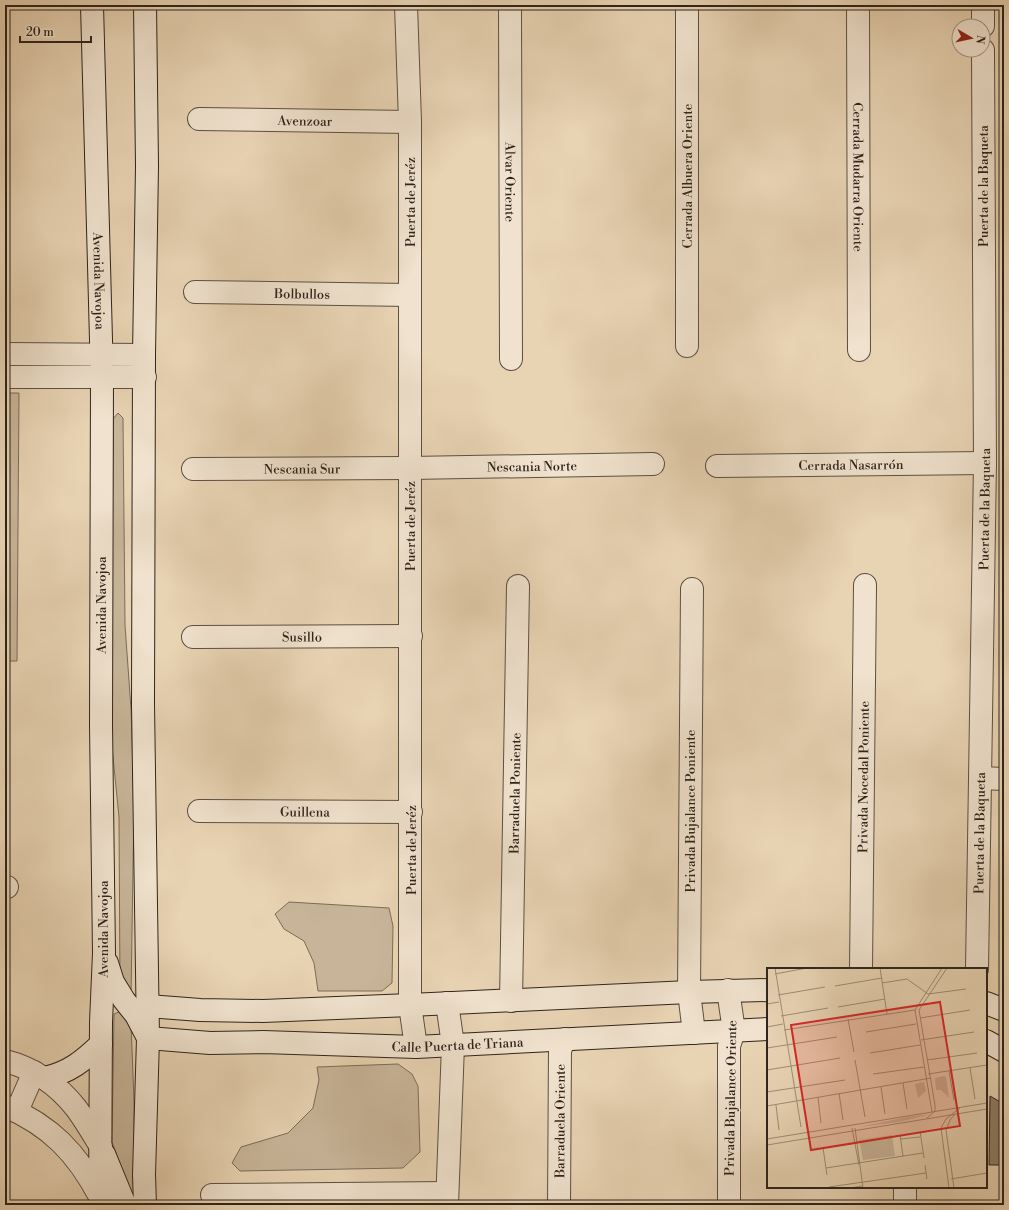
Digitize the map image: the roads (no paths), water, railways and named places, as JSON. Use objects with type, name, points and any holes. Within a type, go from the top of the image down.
[{"type":"street","name":"Avenida Navojoa","points":[[92,5],[102,377],[101,725],[104,953],[101,1044],[100,1201]]},
{"type":"street","points":[[145,5],[147,166],[144,355],[143,704],[148,1006],[144,1175],[145,1205]]},
{"type":"street","name":"Puerta de Jeréz","points":[[406,5],[410,122],[410,1005],[416,1047]]},
{"type":"street","name":"Alvar Oriente","points":[[510,5],[511,359]]},
{"type":"street","name":"Cerrada Albuera Oriente","points":[[687,5],[687,346]]},
{"type":"street","name":"Cerrada Mudarra Oriente","points":[[858,5],[859,350]]},
{"type":"street","points":[[983,5],[983,18]]},
{"type":"street","name":"Puerta de la Baqueta","points":[[977,968],[985,463],[983,58]]},
{"type":"street","name":"Avenzoar","points":[[199,119],[410,122]]},
{"type":"street","name":"Bolbullos","points":[[195,292],[410,295]]},
{"type":"street","points":[[5,354],[144,355]]},
{"type":"street","points":[[5,377],[145,377]]},
{"type":"street","name":"Cerrada Nasarrón","points":[[717,466],[985,463]]},
{"type":"street","name":"Nescania Norte","points":[[410,468],[653,464]]},
{"type":"street","name":"Nescania Sur","points":[[193,469],[410,468]]},
{"type":"street","name":"Privada Nocedal Poniente","points":[[861,968],[864,585]]},
{"type":"street","name":"Barraduela Poniente","points":[[511,1001],[518,586]]},
{"type":"street","name":"Privada Bujalance Poniente","points":[[692,589],[689,992],[694,1033]]},
{"type":"street","name":"Susillo","points":[[193,637],[411,636]]},
{"type":"street","points":[[980,778],[1004,779]]},
{"type":"street","name":"Guillena","points":[[199,811],[411,812]]},
{"type":"street","points":[[104,953],[113,982],[124,1000],[136,1015],[148,1038]]},
{"type":"street","points":[[148,1006],[200,1010],[263,1010],[511,1001],[728,990],[767,990]]},
{"type":"street","name":"Privada Bujalance Oriente","points":[[728,990],[734,1031],[729,1046],[729,1205]]},
{"type":"street","points":[[212,1195],[447,1199],[453,1045],[447,1003]]},
{"type":"street","points":[[987,1003],[1004,1010]]},
{"type":"street","points":[[263,1010],[263,1042]]},
{"type":"street","name":"Calle Puerta de Triana","points":[[148,1038],[210,1043],[263,1042],[416,1047],[565,1038],[767,1029]]},
{"type":"street","name":"Barraduela Oriente","points":[[559,1205],[560,1050],[565,1038]]},
{"type":"street","points":[[987,1042],[1004,1051]]},
{"type":"street","points":[[39,1075],[57,1075],[69,1070],[101,1044]]},
{"type":"street","points":[[5,1061],[39,1075],[62,1092],[77,1109],[101,1147],[125,1205]]},
{"type":"street","points":[[39,1075],[11,1109],[38,1123],[57,1138],[70,1151],[89,1175],[100,1201]]},
{"type":"street","points":[[904,1205],[905,1188]]}]
